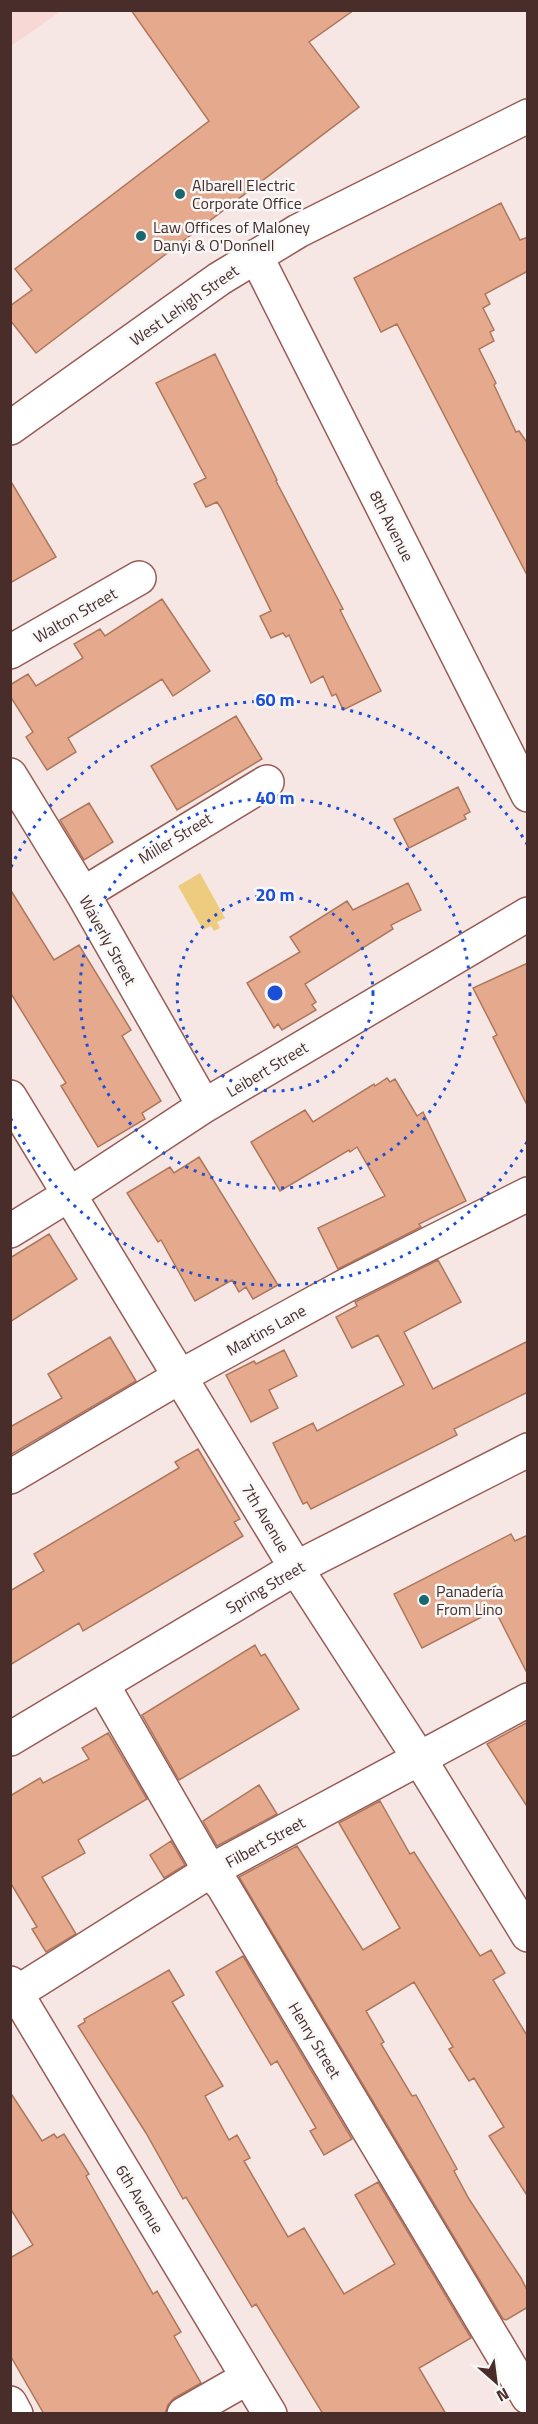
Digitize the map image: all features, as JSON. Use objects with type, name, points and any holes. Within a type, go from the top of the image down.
[{"type":"street","name":"West Lehigh Street","points":[[10,428],[219,279],[256,256],[298,231],[528,117]]},
{"type":"street","name":"8th Avenue","points":[[256,256],[528,795]]},
{"type":"street","name":"Walton Street","points":[[10,652],[139,578]]},
{"type":"street","name":"Waverly Street","points":[[10,775],[83,894],[204,1106]]},
{"type":"street","name":"Miller Street","points":[[83,894],[267,782]]},
{"type":"street","name":"Leibert Street","points":[[10,1231],[204,1106],[528,914]]},
{"type":"street","name":"7th Avenue","points":[[10,1097],[296,1568],[528,1935]]},
{"type":"street","name":"Martins Lane","points":[[10,1477],[181,1376],[345,1286],[528,1194]]},
{"type":"street","name":"Spring Street","points":[[10,1739],[296,1568],[528,1450]]},
{"type":"street","name":"Henry Street","points":[[102,1684],[210,1871],[223,1886],[528,2397]]},
{"type":"street","name":"Filbert Street","points":[[13,1991],[210,1871],[528,1700]]},
{"type":"street","name":"6th Avenue","points":[[13,1991],[270,2414]]},
{"type":"street","points":[[184,2414],[247,2378]]},
{"type":"street","points":[[10,2403],[16,2414]]},
{"type":"street","points":[[520,2414],[528,2409]]},
{"type":"shaded area","points":[[11,10],[61,10],[61,11],[11,46]]},
{"type":"shaded area","points":[[200,873],[225,918],[217,922],[220,928],[214,931],[211,926],[203,930],[178,886]]},
{"type":"building","points":[[131,10],[354,10],[309,42],[359,107],[36,353],[10,320],[10,306],[32,290],[15,269],[209,121]]},
{"type":"building","points":[[501,203],[520,240],[528,237],[528,271],[485,294],[490,304],[483,308],[494,330],[490,332],[494,341],[479,349],[516,432],[519,431],[528,444],[528,577],[397,324],[381,332],[354,278]]},
{"type":"building","points":[[215,354],[276,481],[343,609],[340,610],[381,691],[343,710],[336,694],[332,696],[323,676],[311,683],[289,635],[286,637],[283,633],[271,638],[260,616],[271,611],[221,508],[217,502],[206,507],[194,484],[206,478],[156,383]]},
{"type":"building","points":[[10,480],[56,557],[10,583]]},
{"type":"building","points":[[162,599],[210,671],[173,696],[162,679],[68,738],[76,752],[47,770],[26,737],[33,732],[10,696],[10,685],[28,674],[36,686],[83,658],[74,644],[100,629],[105,636]]},
{"type":"building","points":[[236,716],[262,759],[177,810],[151,766]]},
{"type":"building","points":[[458,787],[470,812],[464,815],[466,819],[409,848],[394,819]]},
{"type":"building","points":[[89,803],[113,842],[84,860],[60,820]]},
{"type":"building","points":[[408,883],[421,910],[391,925],[393,929],[305,984],[316,1002],[312,1005],[316,1010],[282,1030],[278,1024],[274,1028],[247,983],[300,952],[290,937],[347,901],[353,910]]},
{"type":"building","points":[[10,889],[54,960],[79,945],[131,1030],[122,1036],[161,1101],[142,1113],[145,1119],[98,1147],[61,1086],[66,1083],[10,992]]},
{"type":"building","points":[[528,963],[528,1107],[493,1037],[497,1035],[473,988]]},
{"type":"building","points":[[387,1078],[390,1082],[395,1079],[417,1116],[423,1112],[466,1201],[419,1224],[421,1227],[338,1269],[318,1228],[385,1196],[357,1147],[280,1191],[251,1142],[305,1110],[313,1122]]},
{"type":"building","points":[[199,1157],[278,1285],[253,1299],[246,1287],[239,1292],[232,1280],[195,1301],[161,1240],[158,1242],[127,1193],[170,1167],[174,1173]]},
{"type":"building","points":[[49,1234],[77,1279],[10,1322],[10,1258]]},
{"type":"building","points":[[438,1260],[461,1302],[404,1332],[433,1389],[528,1341],[528,1392],[454,1429],[457,1435],[311,1509],[307,1502],[303,1504],[273,1443],[313,1423],[317,1431],[404,1385],[378,1335],[352,1348],[336,1317],[357,1306],[355,1302]]},
{"type":"building","points":[[110,1337],[136,1381],[10,1455],[10,1427],[62,1398],[48,1374]]},
{"type":"building","points":[[284,1350],[297,1376],[269,1390],[278,1408],[251,1422],[226,1375]]},
{"type":"building","points":[[198,1449],[240,1519],[234,1522],[243,1536],[83,1631],[79,1623],[10,1665],[10,1591],[44,1571],[34,1554],[179,1468],[175,1462]]},
{"type":"building","points":[[511,1534],[515,1541],[528,1535],[528,1675],[495,1610],[422,1648],[394,1594]]},
{"type":"building","points":[[255,1645],[261,1656],[265,1654],[299,1709],[179,1780],[142,1715]]},
{"type":"building","points":[[528,1722],[528,1808],[487,1744]]},
{"type":"building","points":[[108,1733],[147,1799],[78,1840],[85,1853],[42,1877],[76,1934],[46,1952],[32,1929],[37,1927],[10,1882],[10,1796],[40,1778],[43,1783],[89,1759],[82,1748]]},
{"type":"building","points":[[259,1785],[277,1814],[217,1846],[203,1821]]},
{"type":"building","points":[[380,1801],[410,1854],[414,1852],[480,1956],[491,1950],[505,1973],[493,1980],[528,2037],[528,2197],[489,2136],[504,2127],[474,2078],[469,2081],[449,2049],[453,2047],[414,1982],[366,2011],[384,2042],[381,2044],[412,2096],[416,2095],[457,2169],[454,2171],[469,2199],[528,2292],[528,2307],[506,2320],[503,2319],[239,1877],[297,1846],[363,1950],[400,1928],[339,1823]]},
{"type":"building","points":[[171,1841],[185,1865],[164,1878],[150,1855]]},
{"type":"building","points":[[243,1956],[352,2139],[324,2155],[310,2131],[316,2128],[277,2061],[271,2065],[216,1972]]},
{"type":"building","points":[[169,1970],[184,1995],[172,2002],[223,2086],[205,2096],[229,2140],[237,2135],[250,2158],[244,2161],[288,2237],[304,2228],[344,2294],[395,2264],[355,2195],[378,2182],[471,2338],[419,2368],[446,2414],[323,2414],[256,2304],[252,2307],[186,2197],[183,2199],[146,2133],[78,2026],[85,2022],[84,2019]]},
{"type":"building","points":[[10,2092],[42,2141],[54,2134],[57,2138],[64,2134],[89,2174],[86,2176],[153,2294],[157,2291],[181,2332],[174,2336],[201,2383],[174,2398],[165,2414],[44,2414],[10,2355],[10,2258],[33,2245],[10,2208]]},
{"type":"place","name":"Albarell Electric Corporate Office","points":[[180,194]]},
{"type":"place","name":"Law Offices of Maloney Danyi & O'Donnell","points":[[141,236]]},
{"type":"place","name":"Panadería From Lino","points":[[424,1600]]}]
